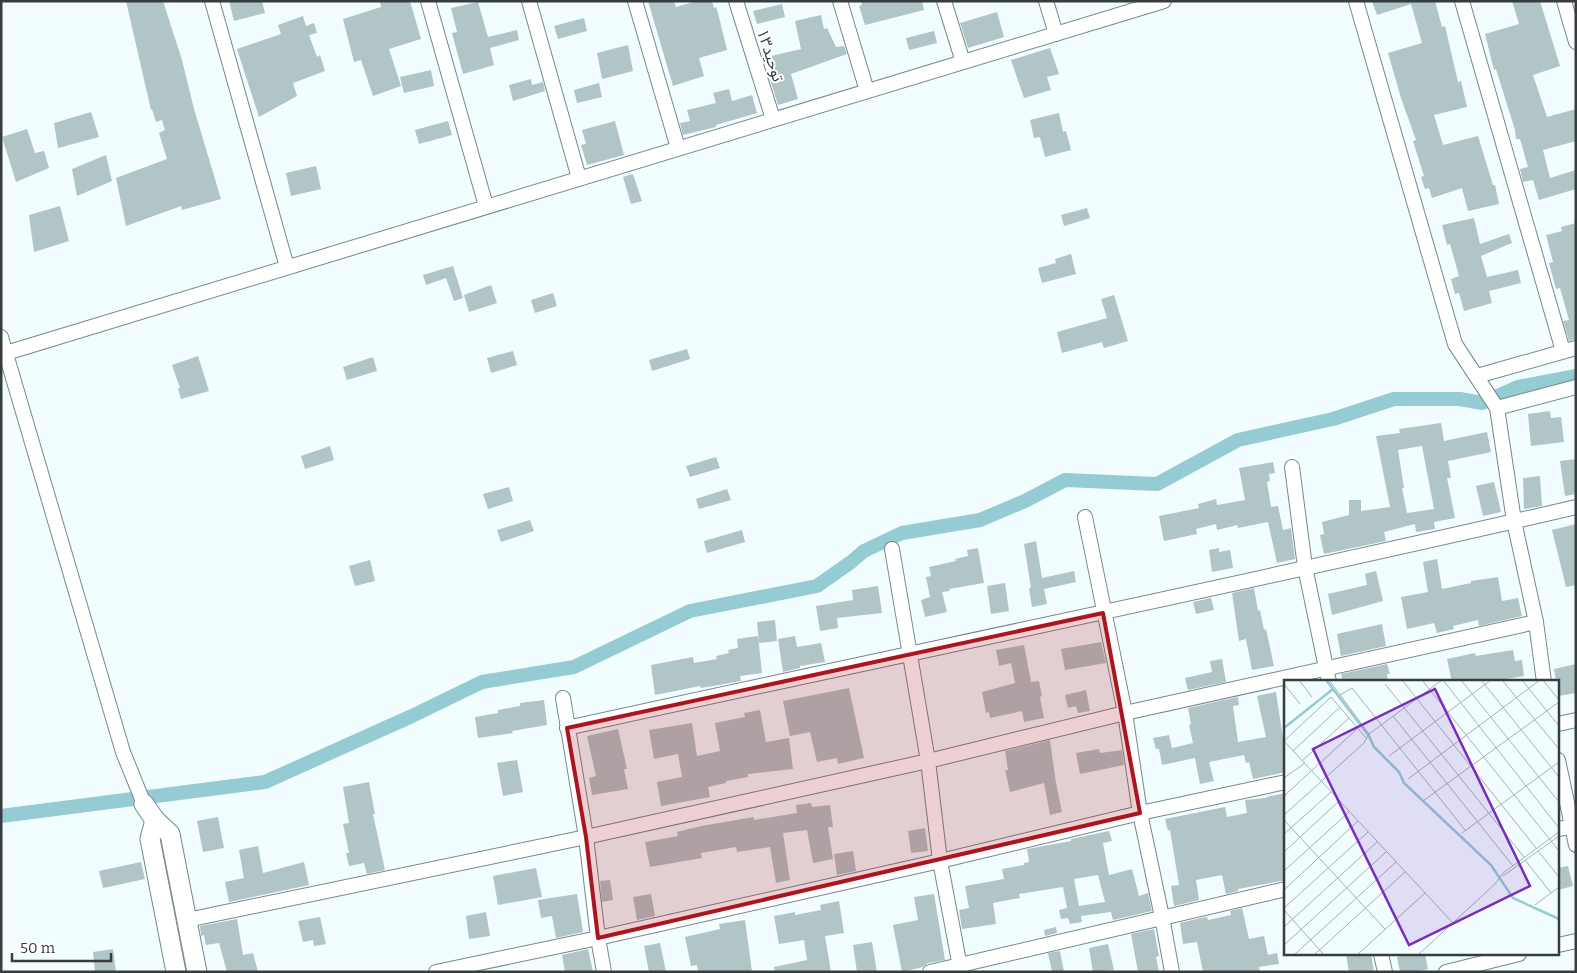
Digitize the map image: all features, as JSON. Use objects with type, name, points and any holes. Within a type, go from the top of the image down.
[{"type":"street","points":[[212,1],[287,267]]},
{"type":"street","points":[[428,1],[486,206]]},
{"type":"street","points":[[529,1],[579,178]]},
{"type":"street","points":[[634,1],[678,148]]},
{"type":"street","name":"توحید۱۳","points":[[736,1],[773,119]]},
{"type":"street","points":[[840,1],[867,91]]},
{"type":"street","points":[[944,1],[962,62]]},
{"type":"street","points":[[1046,1],[1056,34]]},
{"type":"street","points":[[1356,1],[1455,344],[1497,408],[1514,521],[1536,622],[1544,680]]},
{"type":"street","points":[[1462,1],[1570,349],[1477,376]]},
{"type":"street","points":[[1564,1],[1576,42]]},
{"type":"street","points":[[6,353],[1159,2]]},
{"type":"street","points":[[1,337],[123,752],[144,804],[170,834],[197,972]]},
{"type":"street","points":[[1497,408],[1576,387]]},
{"type":"street","points":[[1292,466],[1305,567],[1328,675]]},
{"type":"street","points":[[567,728],[908,653],[1103,613],[1576,507]]},
{"type":"street","points":[[1085,517],[1103,613],[1125,713],[1140,813],[1172,972]]},
{"type":"street","points":[[892,549],[908,653],[928,761],[940,861],[960,968]]},
{"type":"street","points":[[1301,680],[1328,675],[1536,622]]},
{"type":"street","points":[[187,920],[586,837],[928,761],[1125,713],[1284,683]]},
{"type":"street","points":[[563,698],[586,837],[604,972]]},
{"type":"street","points":[[1560,724],[1576,720]]},
{"type":"street","points":[[1560,768],[1574,826],[1576,845]]},
{"type":"street","points":[[436,972],[598,938],[940,861],[1140,813],[1284,782]]},
{"type":"street","points":[[156,820],[150,839],[176,972]]},
{"type":"street","points":[[1560,829],[1574,826]]},
{"type":"street","points":[[930,972],[960,968],[1162,917],[1284,889]]},
{"type":"street","points":[[1560,944],[1576,940]]},
{"type":"street","points":[[1381,956],[1385,972]]},
{"type":"street","points":[[1446,972],[1511,956]]},
{"type":"highlighted area","points":[[1103,613],[1140,813],[598,938],[586,837],[567,728]]},
{"type":"building","points":[[126,1],[163,1],[182,60],[194,109],[221,199],[182,210],[181,206],[126,226],[116,178],[167,159],[159,133],[165,130],[162,120],[156,122],[151,110]]},
{"type":"building","points":[[229,1],[262,1],[265,13],[234,21]]},
{"type":"building","points":[[380,1],[410,1],[421,39],[389,49],[401,86],[373,96],[361,60],[354,62],[343,19],[381,7]]},
{"type":"building","points":[[648,1],[674,1],[676,7],[697,1],[712,1],[714,8],[716,7],[727,50],[699,58],[704,76],[673,86]]},
{"type":"building","points":[[861,1],[922,1],[924,10],[865,25],[859,6],[862,5]]},
{"type":"building","points":[[1372,1],[1435,1],[1442,27],[1445,26],[1458,82],[1461,81],[1467,107],[1434,115],[1443,145],[1478,136],[1493,185],[1495,185],[1499,204],[1468,211],[1462,188],[1432,198],[1429,188],[1425,189],[1421,177],[1424,176],[1413,141],[1416,140],[1388,53],[1422,43],[1411,4],[1377,15]]},
{"type":"building","points":[[1512,1],[1540,1],[1560,66],[1533,75],[1547,117],[1576,109],[1576,141],[1543,150],[1550,178],[1576,170],[1576,189],[1539,200],[1533,180],[1523,182],[1520,169],[1528,167],[1520,139],[1516,139],[1515,130],[1496,69],[1494,70],[1485,34],[1519,24]]},
{"type":"building","points":[[478,2],[488,37],[517,30],[519,40],[490,48],[494,65],[463,74],[452,33],[457,32],[451,8]]},
{"type":"building","points":[[782,4],[785,17],[757,24],[753,11]]},
{"type":"building","points":[[997,12],[1004,37],[968,48],[960,23]]},
{"type":"building","points":[[821,15],[824,29],[827,28],[836,47],[844,46],[847,54],[791,74],[798,99],[778,105],[770,79],[772,78],[767,57],[801,49],[795,21]]},
{"type":"building","points":[[303,16],[306,26],[314,23],[317,33],[309,35],[317,57],[320,55],[325,71],[293,83],[297,96],[259,117],[237,49],[281,34],[278,25]]},
{"type":"building","points":[[584,18],[587,31],[558,39],[554,26]]},
{"type":"building","points":[[934,31],[937,43],[909,50],[906,38]]},
{"type":"building","points":[[628,45],[633,71],[602,79],[597,53]]},
{"type":"building","points":[[1050,48],[1059,74],[1047,77],[1051,90],[1024,98],[1011,60]]},
{"type":"building","points":[[431,70],[434,86],[404,93],[400,77]]},
{"type":"building","points":[[531,79],[532,85],[543,82],[545,91],[513,101],[509,85]]},
{"type":"building","points":[[599,83],[602,97],[577,103],[574,90]]},
{"type":"building","points":[[729,89],[732,101],[752,95],[757,113],[716,125],[716,127],[683,135],[680,123],[690,121],[687,110],[716,103],[713,93]]},
{"type":"building","points":[[91,112],[99,137],[58,148],[54,123]]},
{"type":"building","points":[[1059,113],[1063,132],[1066,131],[1071,150],[1045,157],[1040,137],[1034,138],[1030,120]]},
{"type":"building","points":[[448,121],[452,135],[419,144],[415,130]]},
{"type":"building","points":[[615,121],[624,155],[587,165],[581,145],[586,144],[582,130]]},
{"type":"building","points":[[27,129],[35,153],[44,151],[49,168],[16,182],[2,137]]},
{"type":"building","points":[[106,155],[112,181],[77,196],[72,169]]},
{"type":"building","points":[[316,166],[321,189],[291,196],[286,173]]},
{"type":"building","points":[[633,174],[642,201],[631,204],[623,177]]},
{"type":"building","points":[[60,206],[69,241],[34,252],[29,215]]},
{"type":"building","points":[[1087,208],[1090,218],[1064,226],[1061,215]]},
{"type":"building","points":[[1474,218],[1480,244],[1509,234],[1512,243],[1481,256],[1487,277],[1518,270],[1521,283],[1489,291],[1492,303],[1464,311],[1459,293],[1455,294],[1451,279],[1459,276],[1450,244],[1447,245],[1442,225]]},
{"type":"building","points":[[1576,223],[1576,339],[1569,341],[1563,321],[1569,320],[1560,288],[1556,289],[1549,263],[1553,262],[1546,235],[1562,231],[1561,227]]},
{"type":"building","points":[[1071,254],[1076,274],[1042,283],[1038,268],[1056,263],[1055,259]]},
{"type":"building","points":[[453,266],[463,298],[454,301],[446,278],[426,285],[423,275]]},
{"type":"building","points":[[491,285],[497,303],[469,312],[464,295]]},
{"type":"building","points":[[553,293],[557,306],[535,313],[531,300]]},
{"type":"building","points":[[1114,295],[1128,341],[1104,348],[1102,342],[1062,353],[1057,332],[1107,318],[1101,299]]},
{"type":"building","points":[[687,349],[690,359],[652,371],[649,360]]},
{"type":"building","points":[[513,351],[517,365],[491,373],[487,358]]},
{"type":"building","points":[[198,356],[209,391],[181,399],[178,388],[180,388],[172,365]]},
{"type":"building","points":[[373,357],[377,371],[347,380],[343,367]]},
{"type":"building","points":[[1550,411],[1551,418],[1561,417],[1564,442],[1531,446],[1528,414]]},
{"type":"building","points":[[1441,423],[1444,441],[1487,432],[1491,452],[1448,461],[1451,478],[1447,478],[1455,518],[1434,522],[1435,529],[1416,532],[1415,524],[1384,532],[1386,541],[1324,554],[1320,535],[1324,534],[1322,522],[1349,515],[1349,500],[1361,500],[1361,511],[1390,507],[1376,436],[1400,433],[1399,429]],"holes":[[[1422,446],[1434,509],[1407,513],[1398,450]]]},
{"type":"building","points":[[330,446],[334,460],[305,469],[301,456]]},
{"type":"building","points":[[716,457],[720,468],[690,477],[686,466]]},
{"type":"building","points":[[1576,459],[1576,494],[1565,496],[1560,461]]},
{"type":"building","points":[[1273,462],[1275,473],[1269,474],[1270,481],[1267,482],[1271,507],[1278,506],[1283,530],[1291,528],[1295,559],[1277,563],[1268,522],[1238,528],[1237,525],[1217,530],[1216,524],[1196,529],[1197,534],[1164,541],[1159,516],[1199,508],[1198,504],[1216,499],[1217,505],[1245,500],[1239,468]]},
{"type":"building","points":[[1540,476],[1542,506],[1524,509],[1523,478]]},
{"type":"building","points":[[1494,482],[1501,512],[1483,516],[1476,486]]},
{"type":"building","points":[[509,487],[513,501],[488,509],[483,494]]},
{"type":"building","points":[[727,489],[731,500],[699,509],[696,499]]},
{"type":"building","points":[[530,520],[534,531],[501,542],[497,530]]},
{"type":"building","points":[[1576,524],[1576,585],[1566,587],[1552,530]]},
{"type":"building","points":[[742,530],[745,542],[707,553],[704,541]]},
{"type":"building","points":[[1036,541],[1042,578],[1074,571],[1076,582],[1044,589],[1047,604],[1032,607],[1024,544]]},
{"type":"building","points":[[978,548],[984,583],[942,592],[947,612],[925,617],[921,600],[930,597],[926,577],[931,576],[929,567],[956,561],[955,559],[968,556],[967,550]]},
{"type":"building","points":[[1219,548],[1219,552],[1230,550],[1233,568],[1212,572],[1209,550]]},
{"type":"building","points":[[1437,559],[1442,589],[1471,583],[1471,581],[1498,577],[1502,601],[1518,598],[1522,616],[1479,626],[1478,620],[1453,626],[1454,629],[1437,633],[1434,623],[1407,629],[1401,597],[1428,592],[1423,562]]},
{"type":"building","points":[[370,560],[375,581],[355,586],[349,566]]},
{"type":"building","points":[[1376,571],[1383,601],[1332,615],[1328,594],[1367,585],[1365,574]]},
{"type":"building","points":[[1005,583],[1009,611],[991,614],[987,586]]},
{"type":"building","points":[[878,586],[882,613],[837,618],[838,628],[820,631],[816,606],[853,600],[852,590]]},
{"type":"building","points":[[1254,588],[1258,611],[1260,610],[1264,630],[1266,629],[1274,666],[1252,670],[1246,639],[1239,641],[1232,593]]},
{"type":"building","points":[[1211,598],[1214,610],[1196,614],[1193,602]]},
{"type":"building","points":[[775,620],[777,641],[759,643],[757,622]]},
{"type":"building","points":[[1382,624],[1386,646],[1341,656],[1337,634]]},
{"type":"building","points":[[758,636],[762,673],[740,676],[741,681],[701,688],[700,686],[655,695],[651,665],[693,657],[694,663],[717,659],[716,656],[729,653],[728,650],[738,648],[737,639]]},
{"type":"building","points":[[795,636],[797,647],[821,643],[825,662],[800,666],[800,668],[783,672],[778,639]]},
{"type":"building","points":[[1101,642],[1106,663],[1065,670],[1061,649]]},
{"type":"building","points":[[1024,645],[1031,682],[1039,681],[1044,718],[1024,722],[1022,711],[990,718],[989,712],[986,713],[982,692],[1015,683],[1011,663],[999,666],[996,650]]},
{"type":"building","points":[[1513,650],[1515,661],[1522,660],[1524,676],[1499,680],[1452,680],[1447,659],[1475,653],[1476,656]]},
{"type":"building","points":[[1222,659],[1226,682],[1188,690],[1185,678],[1212,672],[1210,661]]},
{"type":"building","points":[[1387,664],[1390,674],[1387,674],[1388,680],[1342,680],[1341,674]]},
{"type":"building","points":[[1576,664],[1576,693],[1560,696],[1560,680],[1556,680],[1554,669]]},
{"type":"building","points":[[849,688],[864,758],[838,764],[837,758],[817,762],[810,732],[790,736],[783,701]]},
{"type":"building","points":[[1086,690],[1090,711],[1078,713],[1076,706],[1068,708],[1065,695]]},
{"type":"building","points":[[1276,692],[1284,745],[1284,772],[1253,779],[1249,762],[1246,763],[1244,755],[1209,762],[1214,781],[1200,784],[1195,758],[1162,765],[1159,749],[1156,749],[1153,738],[1169,735],[1172,748],[1193,743],[1188,708],[1238,697],[1239,705],[1233,706],[1238,742],[1266,737],[1257,696]]},
{"type":"building","points":[[544,700],[547,725],[512,731],[513,733],[478,738],[475,717],[498,713],[498,710],[520,706],[520,703]]},
{"type":"building","points":[[760,710],[766,742],[789,738],[793,769],[748,774],[748,777],[708,787],[710,797],[661,806],[657,782],[682,777],[678,754],[654,759],[649,730],[692,723],[697,756],[720,751],[715,723],[745,717],[744,713]]},
{"type":"building","points":[[618,729],[627,769],[624,769],[628,789],[592,795],[589,778],[596,776],[587,736]]},
{"type":"building","points":[[1050,740],[1062,812],[1050,815],[1044,783],[1010,792],[1005,770],[1008,770],[1005,751]]},
{"type":"building","points":[[1099,749],[1100,753],[1122,750],[1124,765],[1080,774],[1076,753]]},
{"type":"building","points":[[517,760],[523,792],[503,796],[497,763]]},
{"type":"building","points":[[369,782],[375,814],[373,814],[385,870],[367,874],[364,863],[349,866],[346,853],[349,853],[343,824],[349,823],[343,787]]},
{"type":"building","points":[[1284,793],[1284,880],[1238,889],[1238,891],[1226,894],[1222,875],[1196,880],[1199,900],[1174,906],[1171,886],[1179,885],[1170,830],[1168,831],[1165,819],[1225,807],[1227,817],[1247,813],[1245,800]]},
{"type":"building","points":[[811,803],[812,807],[830,805],[833,827],[828,827],[833,859],[813,863],[807,830],[783,833],[790,880],[776,883],[770,847],[737,852],[736,847],[701,853],[702,858],[650,867],[645,842],[678,836],[677,832],[701,826],[754,817],[754,820],[797,813],[796,805]]},
{"type":"building","points":[[218,817],[224,848],[203,852],[197,821]]},
{"type":"building","points":[[925,828],[928,851],[911,853],[908,831]]},
{"type":"building","points":[[1109,831],[1112,841],[1103,843],[1109,875],[1132,869],[1139,896],[1148,893],[1152,911],[1113,920],[1111,912],[1081,916],[1082,922],[1070,924],[1068,918],[1061,919],[1059,910],[1067,908],[1063,887],[1019,894],[1020,898],[993,903],[996,924],[962,929],[959,910],[969,908],[965,886],[1004,879],[1002,869],[1024,865],[1024,863],[1029,862],[1027,849],[1071,841],[1071,839]],"holes":[[[1098,875],[1105,902],[1079,906],[1074,879]]]},
{"type":"building","points":[[258,846],[263,873],[304,862],[309,885],[229,902],[225,882],[244,878],[239,850]]},
{"type":"building","points":[[853,851],[856,871],[837,875],[834,854]]},
{"type":"building","points":[[141,862],[145,879],[103,888],[99,871]]},
{"type":"building","points":[[1568,866],[1573,886],[1560,889],[1560,868]]},
{"type":"building","points":[[536,868],[542,897],[498,905],[493,876]]},
{"type":"building","points":[[610,880],[613,900],[602,902],[600,881]]},
{"type":"building","points":[[577,894],[583,932],[556,938],[552,916],[541,918],[538,900]]},
{"type":"building","points":[[651,894],[655,916],[637,920],[633,897]]},
{"type":"building","points":[[934,894],[945,960],[928,963],[923,967],[902,972],[893,925],[918,920],[914,897]]},
{"type":"building","points":[[839,901],[844,933],[825,936],[831,972],[775,972],[774,967],[807,960],[804,940],[779,944],[774,916],[795,912],[795,915],[821,910],[820,905]]},
{"type":"building","points":[[1242,908],[1249,939],[1264,936],[1268,955],[1277,953],[1279,964],[1259,967],[1260,972],[1203,972],[1197,942],[1183,944],[1180,923],[1207,917],[1208,920],[1231,915],[1230,911]]},
{"type":"building","points":[[486,912],[490,936],[469,939],[466,916]]},
{"type":"building","points":[[320,917],[326,944],[314,946],[313,940],[303,942],[298,921]]},
{"type":"building","points":[[237,919],[243,955],[253,953],[258,972],[227,972],[219,943],[206,945],[204,935],[201,936],[200,926]]},
{"type":"building","points":[[745,920],[752,972],[698,972],[697,965],[691,966],[685,937],[720,929],[719,924]]},
{"type":"building","points":[[1056,927],[1057,933],[1045,936],[1044,930]]},
{"type":"building","points":[[1154,929],[1159,956],[1156,957],[1159,972],[1138,972],[1131,934]]},
{"type":"building","points":[[872,942],[877,972],[857,972],[853,945]]},
{"type":"building","points":[[660,943],[666,972],[649,972],[644,946]]},
{"type":"building","points":[[1108,944],[1114,970],[1093,972],[1089,948]]},
{"type":"building","points":[[113,949],[116,972],[95,972],[93,952]]},
{"type":"building","points":[[588,949],[593,972],[565,972],[562,955]]},
{"type":"building","points":[[1060,951],[1064,972],[1052,972],[1048,953]]},
{"type":"building","points":[[1346,956],[1371,956],[1374,972],[1349,972]]},
{"type":"building","points":[[1425,956],[1428,969],[1417,972],[1400,972],[1397,957]]},
{"type":"waterway","points":[[1,816],[265,782],[412,716],[482,682],[574,667],[690,611],[817,586],[864,551],[902,533],[980,520],[1025,501],[1065,480],[1157,484],[1238,440],[1333,419],[1394,399],[1460,399],[1482,403],[1518,387],[1576,376]]}]
